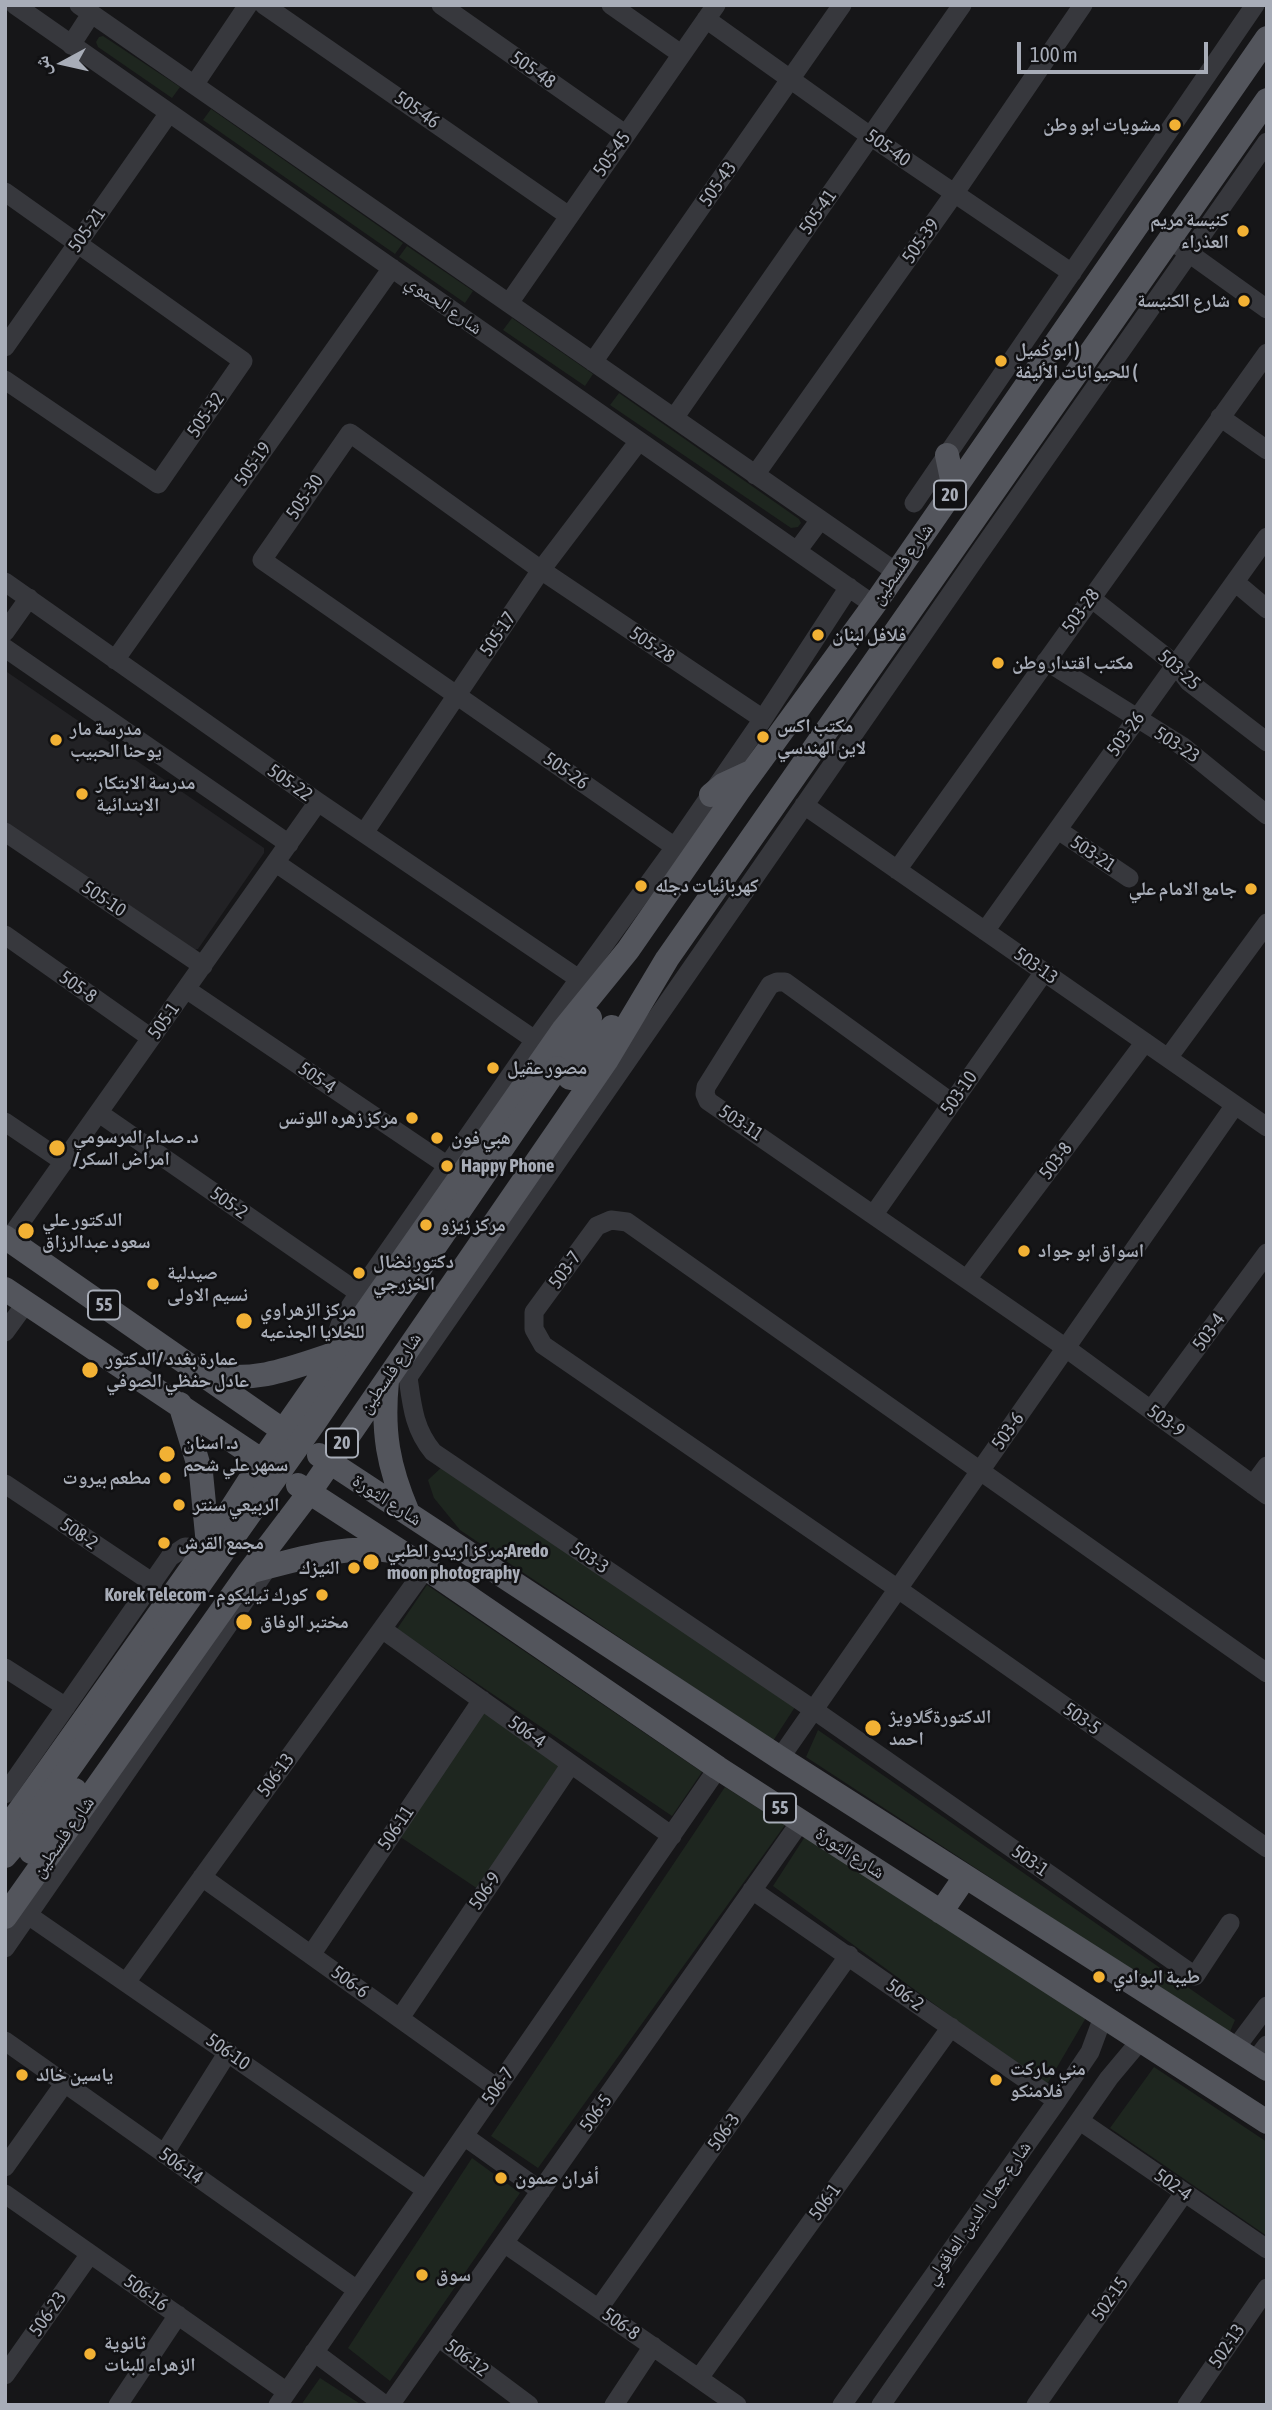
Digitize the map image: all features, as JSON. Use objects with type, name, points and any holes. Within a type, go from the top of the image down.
[{"type":"main road","name":"شارع فلسطين","points":[[5,1897],[14,1845],[207,1547],[287,1434],[337,1353],[563,1030],[628,950],[874,605],[1267,38]]},
{"type":"main road","name":"شارع فلسطين","points":[[17,1916],[259,1570],[303,1489],[324,1458],[398,1378],[606,1061],[667,959],[965,552],[1169,239],[1264,107]]},
{"type":"main road","points":[[947,455],[954,489]]},
{"type":"main road","points":[[710,795],[723,785],[753,772]]},
{"type":"main road","name":"شارع فلسطين","points":[[564,1073],[584,1029],[628,950]]},
{"type":"main road","name":"شارع فلسطين","points":[[14,1845],[328,1431],[564,1073],[667,959]]},
{"type":"main road","name":"55","points":[[7,1238],[287,1434]]},
{"type":"main road","name":"55","points":[[15,1296],[266,1464]]},
{"type":"main road","points":[[202,1374],[253,1378],[337,1353]]},
{"type":"main road","points":[[398,1378],[384,1411],[386,1448],[408,1513]]},
{"type":"main road","points":[[180,1404],[201,1473],[207,1521],[207,1547]]},
{"type":"main road","name":"شارع الثورة","points":[[324,1458],[965,1877],[1255,2056]]},
{"type":"main road","name":"شارع الثورة","points":[[303,1489],[426,1568],[718,1768],[1267,2122]]},
{"type":"main road","points":[[259,1570],[322,1553],[365,1548],[396,1551]]},
{"type":"main road","points":[[941,1912],[965,1877]]},
{"type":"street","name":"شارع الحموي","points":[[15,5],[874,605]]},
{"type":"street","points":[[194,85],[248,5]]},
{"type":"street","name":"505-46","points":[[264,5],[569,216]]},
{"type":"street","name":"505-48","points":[[441,5],[625,134]]},
{"type":"street","points":[[611,5],[681,54]]},
{"type":"street","name":"505-43","points":[[593,362],[842,5]]},
{"type":"street","name":"505-41","points":[[674,418],[962,5]]},
{"type":"street","name":"505-39","points":[[755,475],[954,194],[1083,5]]},
{"type":"street","points":[[915,503],[1249,7]]},
{"type":"street","name":"شارع الحموي","points":[[85,9],[896,572]]},
{"type":"street","points":[[71,45],[85,9]]},
{"type":"street","name":"505-45","points":[[509,303],[711,12]]},
{"type":"street","name":"505-40","points":[[711,12],[791,79],[1072,273]]},
{"type":"street","name":"505-21","points":[[5,347],[169,113]]},
{"type":"street","points":[[398,1378],[804,806],[965,552],[1189,254],[1267,142]]},
{"type":"street","points":[[5,192],[79,243]]},
{"type":"street","points":[[1169,239],[1267,309]]},
{"type":"street","name":"505-32","points":[[5,380],[158,484],[243,361],[79,243]]},
{"type":"street","name":"505-19","points":[[115,660],[391,268]]},
{"type":"street","name":"503-28","points":[[897,870],[1267,353]]},
{"type":"street","points":[[1220,417],[1267,450]]},
{"type":"street","name":"505-30","points":[[457,694],[262,560],[269,549],[350,433],[541,570]]},
{"type":"street","name":"505-17","points":[[364,833],[541,570],[639,440]]},
{"type":"street","points":[[797,551],[820,520]]},
{"type":"street","name":"503-26","points":[[985,931],[1267,537]]},
{"type":"street","name":"505-28","points":[[541,570],[763,719]]},
{"type":"street","name":"505-22","points":[[5,582],[318,803],[579,979]]},
{"type":"street","points":[[1235,582],[1267,609]]},
{"type":"street","points":[[337,1353],[335,1343],[338,1325],[359,1293],[535,1040],[675,847],[849,587]]},
{"type":"street","points":[[5,632],[29,598]]},
{"type":"street","name":"503-25","points":[[1091,598],[1176,665],[1189,682],[1267,742]]},
{"type":"street","points":[[5,648],[289,844]]},
{"type":"street","name":"503-23","points":[[1046,661],[1204,762],[1267,815]]},
{"type":"street","name":"505-26","points":[[457,694],[675,847]]},
{"type":"street","name":"505-1","points":[[7,1238],[64,1162],[318,803]]},
{"type":"street","name":"503-13","points":[[804,806],[1267,1127]]},
{"type":"street","name":"503-21","points":[[1058,830],[1129,878]]},
{"type":"street","name":"505-10","points":[[5,832],[203,966]]},
{"type":"street","points":[[276,863],[535,1040]]},
{"type":"street","points":[[1168,1058],[1267,923]]},
{"type":"street","name":"505-8","points":[[5,935],[152,1038]]},
{"type":"street","name":"503-10","points":[[874,1214],[1044,972]]},
{"type":"street","name":"503-11","points":[[952,1103],[785,982],[770,985],[706,1087],[705,1094],[708,1101],[1066,1348]]},
{"type":"street","name":"505-4","points":[[186,989],[447,1166]]},
{"type":"street","name":"503-8","points":[[967,1279],[1144,1042]]},
{"type":"street","name":"503-6","points":[[780,1758],[1235,1105]]},
{"type":"street","name":"505-2","points":[[99,1113],[359,1293]]},
{"type":"street","points":[[5,1122],[64,1162]]},
{"type":"street","name":"503-7","points":[[898,1589],[543,1345],[534,1329],[534,1312],[597,1226],[611,1220],[627,1222],[980,1471]]},
{"type":"street","name":"503-4","points":[[1151,1410],[1267,1254]]},
{"type":"street","points":[[5,1332],[15,1296]]},
{"type":"street","name":"503-9","points":[[1066,1348],[1260,1490]]},
{"type":"street","name":"503-3","points":[[398,1378],[413,1409],[420,1436],[433,1452],[814,1710]]},
{"type":"street","points":[[1260,1490],[1267,1466]]},
{"type":"street","points":[[980,1471],[1267,1673]]},
{"type":"street","name":"508-2","points":[[5,1484],[153,1583]]},
{"type":"street","points":[[5,1794],[170,1557],[179,1549],[191,1546],[207,1547]]},
{"type":"street","name":"506-13","points":[[127,1981],[426,1568]]},
{"type":"street","name":"503-5","points":[[898,1589],[1267,1848]]},
{"type":"street","name":"506-4","points":[[382,1629],[672,1836]]},
{"type":"street","points":[[5,1668],[66,1707]]},
{"type":"street","name":"506-11","points":[[311,1955],[482,1700]]},
{"type":"street","name":"503-1","points":[[814,1710],[1195,1976],[1230,1923]]},
{"type":"street","name":"506-9","points":[[400,2018],[571,1764]]},
{"type":"street","name":"506-7","points":[[283,2398],[718,1768]]},
{"type":"street","name":"506-5","points":[[388,2405],[801,1821]]},
{"type":"street","name":"506-6","points":[[202,1877],[497,2088]]},
{"type":"street","name":"506-2","points":[[752,1890],[1057,2101]]},
{"type":"street","points":[[5,1948],[17,1916]]},
{"type":"street","name":"506-10","points":[[17,1916],[127,1981],[426,2190]]},
{"type":"street","name":"506-3","points":[[599,2308],[849,1955]]},
{"type":"street","points":[[1255,2056],[1267,2006]]},
{"type":"street","name":"شارع جمال الدين العاقولي","points":[[842,2405],[1057,2101],[1096,2040],[1103,2017]]},
{"type":"street","name":"506-1","points":[[699,2378],[951,2027]]},
{"type":"street","name":"506-14","points":[[5,2041],[357,2290]]},
{"type":"street","name":"شارع جمال الدين العاقولي","points":[[881,2405],[1109,2078],[1140,2041]]},
{"type":"street","points":[[164,2154],[228,2052]]},
{"type":"street","points":[[1084,2060],[1109,2078]]},
{"type":"street","points":[[5,2167],[64,2084]]},
{"type":"street","name":"502-4","points":[[1080,2121],[1267,2249]]},
{"type":"street","points":[[464,2136],[541,2190]]},
{"type":"street","name":"502-15","points":[[1036,2405],[1184,2193]]},
{"type":"street","name":"506-16","points":[[5,2194],[178,2315],[283,2398]]},
{"type":"street","name":"506-8","points":[[504,2243],[737,2405]]},
{"type":"street","name":"506-23","points":[[5,2375],[90,2253]]},
{"type":"street","name":"502-13","points":[[1187,2405],[1267,2288]]},
{"type":"street","points":[[118,2405],[178,2315]]},
{"type":"street","name":"506-12","points":[[438,2337],[529,2405]]},
{"type":"street","points":[[614,2405],[653,2346]]},
{"type":"street","points":[[314,2352],[388,2405]]},
{"type":"shaded area","points":[[103,36],[180,87],[172,98],[98,47],[96,42]]},
{"type":"shaded area","points":[[211,109],[403,243],[395,254],[203,120]]},
{"type":"shaded area","points":[[407,246],[473,291],[465,303],[399,257]]},
{"type":"shaded area","points":[[512,318],[593,374],[585,386],[503,330]]},
{"type":"shaded area","points":[[619,393],[801,523],[798,527],[791,528],[610,405]]},
{"type":"shaded area","name":"مدرسة مار يوحنا الحبيب","points":[[7,672],[264,848],[264,853],[198,949],[194,950],[132,910],[5,822]]},
{"type":"shaded area","points":[[443,1466],[795,1707],[773,1741],[460,1530],[434,1498],[428,1480]]},
{"type":"shaded area","points":[[427,1585],[702,1772],[672,1816],[397,1629]]},
{"type":"shaded area","points":[[482,1700],[571,1764],[484,1893],[393,1832]]},
{"type":"shaded area","points":[[818,1730],[1235,2020],[1229,2034],[806,1757]]},
{"type":"shaded area","points":[[725,1787],[785,1825],[538,2168],[491,2136]]},
{"type":"shaded area","points":[[806,1835],[1087,2016],[1046,2086],[773,1886]]},
{"type":"shaded area","points":[[1154,2067],[1267,2142],[1267,2236],[1110,2128]]},
{"type":"shaded area","points":[[472,2158],[520,2193],[390,2381],[348,2348]]},
{"type":"shaded area","points":[[320,2378],[362,2405],[301,2405]]},
{"type":"place","name":"مشويات ابو وطن","points":[[1175,125]]},
{"type":"place","name":"كنيسة مريم العذراء","points":[[1243,231]]},
{"type":"place","name":"شارع الكنيسة","points":[[1244,301]]},
{"type":"place","name":"ابو كُميل ) للحيوانات الأليفة (","points":[[1001,361]]},
{"type":"place","name":"فلافل لبنان","points":[[818,635]]},
{"type":"place","name":"مكتب اقتدار وطن","points":[[998,663]]},
{"type":"place","name":"مكتب اكس لاين الهندسي","points":[[763,737]]},
{"type":"place","name":"مدرسة مار يوحنا الحبيب","points":[[56,740]]},
{"type":"place","name":"مدرسة الابتكار الابتدائية","points":[[82,794]]},
{"type":"place","name":"كهربائيات دجله","points":[[641,886]]},
{"type":"place","name":"جامع الامام علي","points":[[1251,889]]},
{"type":"place","name":"مصور عقيل","points":[[493,1068]]},
{"type":"place","name":"مركز زهره اللوتس","points":[[412,1118]]},
{"type":"place","name":"هبي فون","points":[[437,1138]]},
{"type":"place","name":"د. صدام المرسومي /امراض السكر","points":[[57,1148]]},
{"type":"place","name":"Happy Phone","points":[[447,1166]]},
{"type":"place","name":"مركز زيزو","points":[[426,1225]]},
{"type":"place","name":"الدكتور علي سعود عبدالرزاق","points":[[26,1231]]},
{"type":"place","name":"اسواق ابو جواد","points":[[1024,1251]]},
{"type":"place","name":"دكتور نضال الخزرجي","points":[[359,1273]]},
{"type":"place","name":"صيدلية نسيم الاولى","points":[[153,1284]]},
{"type":"place","name":"مركز الزهراوي للخلايا الجذعيه","points":[[244,1321]]},
{"type":"place","name":"عمارة بغدد /الدكتور عادل حفظي الصوفي","points":[[90,1370]]},
{"type":"place","name":"د. اسنان سمهر علي شحم","points":[[167,1454]]},
{"type":"place","name":"مطعم بيروت","points":[[165,1478]]},
{"type":"place","name":"الربيعي سنتر","points":[[179,1505]]},
{"type":"place","name":"مجمع القرش","points":[[164,1543]]},
{"type":"place","name":"مركز اريدو الطبي;Aredo moon photography","points":[[371,1562]]},
{"type":"place","name":"النيزك","points":[[354,1568]]},
{"type":"place","name":"Korek Telecom - كورك تيليكوم","points":[[322,1595]]},
{"type":"place","name":"مختبر الوفاق","points":[[244,1622]]},
{"type":"place","name":"الدكتورةگلاويژ احمد","points":[[873,1728]]},
{"type":"place","name":"طيبة البوادي","points":[[1099,1977]]},
{"type":"place","name":"ياسين خالد","points":[[22,2075]]},
{"type":"place","name":"مني ماركت فلامنكو","points":[[996,2080]]},
{"type":"place","name":"أفران صمون","points":[[501,2178]]},
{"type":"place","name":"سوق","points":[[422,2275]]},
{"type":"place","name":"ثانوية الزهراء للبنات","points":[[90,2354]]}]
